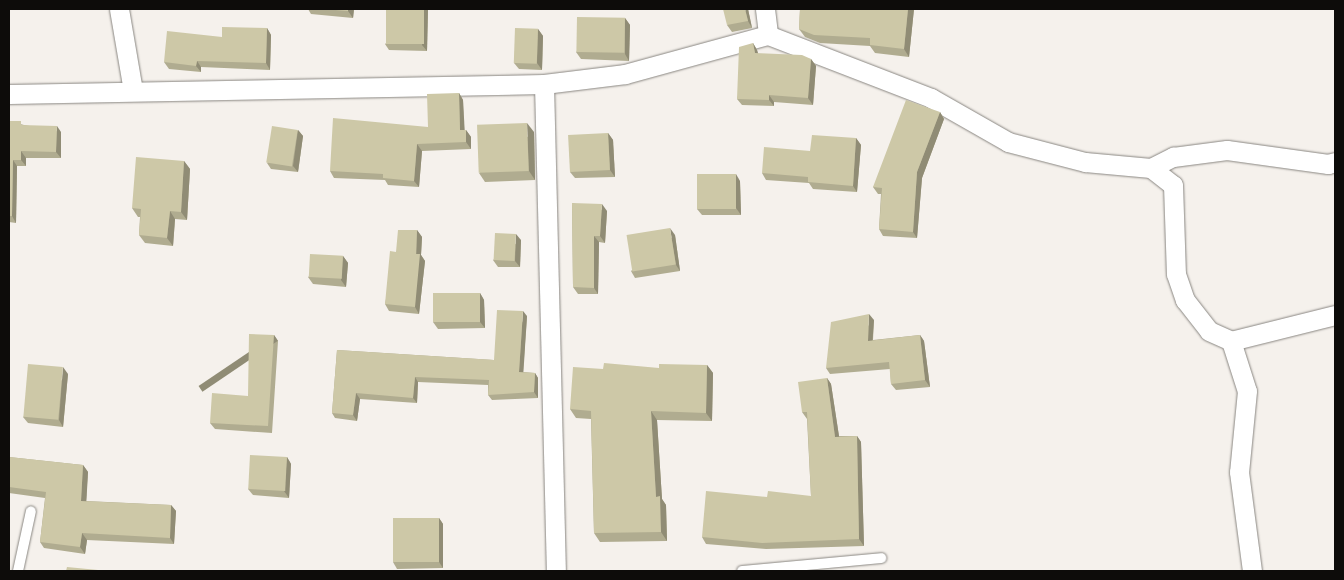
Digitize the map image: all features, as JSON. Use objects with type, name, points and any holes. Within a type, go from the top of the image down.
[{"type":"street","points":[[119,9],[133,91]]},
{"type":"street","points":[[765,9],[768,35]]},
{"type":"street","points":[[9,94],[544,84],[625,74],[768,35],[931,98],[1008,142],[1085,162],[1151,168],[1173,157],[1227,150],[1328,164],[1335,162]]},
{"type":"street","points":[[544,84],[556,571]]},
{"type":"street","points":[[1151,168],[1173,185],[1176,274],[1185,300],[1210,331],[1231,341],[1335,315]]},
{"type":"street","points":[[1231,341],[1246,391],[1239,472],[1252,571]]},
{"type":"lane","points":[[18,571],[31,511]]},
{"type":"lane","points":[[742,571],[881,558]]},
{"type":"building","points":[[323,9],[348,9],[348,11]]},
{"type":"building","points":[[386,9],[424,9],[424,44],[386,44]]},
{"type":"building","points":[[723,9],[745,9],[748,21],[727,25]]},
{"type":"building","points":[[800,9],[908,9],[904,49],[870,45],[870,38],[814,35],[799,29]]},
{"type":"building","points":[[577,17],[625,18],[624,53],[576,52]]},
{"type":"building","points":[[222,27],[267,28],[266,63],[197,61],[196,66],[164,62],[167,31],[222,37]]},
{"type":"building","points":[[515,28],[538,29],[537,64],[514,63]]},
{"type":"building","points":[[753,43],[755,53],[802,55],[811,59],[808,98],[769,95],[769,100],[737,99],[739,47]]},
{"type":"building","points":[[459,93],[460,130],[466,130],[466,142],[417,144],[414,181],[383,178],[383,174],[330,171],[333,118],[428,127],[427,94]]},
{"type":"building","points":[[906,100],[940,112],[917,172],[913,232],[879,229],[882,188],[873,187]]},
{"type":"building","points":[[9,121],[21,121],[21,125],[57,126],[56,152],[21,151],[21,160],[13,160],[12,216],[9,216]]},
{"type":"building","points":[[527,123],[529,171],[479,173],[477,125]]},
{"type":"building","points":[[272,126],[298,130],[292,167],[266,163]]},
{"type":"building","points":[[608,133],[610,170],[570,172],[568,135]]},
{"type":"building","points":[[812,135],[856,138],[853,186],[808,182],[808,177],[762,173],[764,147],[810,151]]},
{"type":"building","points":[[136,157],[184,161],[181,212],[170,211],[167,238],[139,235],[141,209],[132,208]]},
{"type":"building","points":[[697,174],[736,174],[736,209],[697,209]]},
{"type":"building","points":[[572,203],[602,204],[600,236],[594,236],[594,288],[573,287]]},
{"type":"building","points":[[670,228],[676,265],[632,271],[627,235]]},
{"type":"building","points":[[398,230],[417,230],[416,254],[420,254],[415,307],[385,304],[390,251],[396,252]]},
{"type":"building","points":[[495,233],[516,234],[515,261],[494,260]]},
{"type":"building","points":[[310,254],[343,256],[342,279],[309,277]]},
{"type":"building","points":[[433,293],[480,293],[480,322],[433,322]]},
{"type":"building","points":[[497,310],[523,311],[519,372],[535,373],[534,392],[488,395],[489,380],[415,377],[413,398],[356,393],[353,415],[332,413],[337,350],[494,360]]},
{"type":"building","points":[[869,314],[868,341],[920,335],[925,380],[891,384],[889,362],[826,368],[831,322]]},
{"type":"building","points":[[249,334],[274,335],[268,426],[210,423],[212,393],[248,396]]},
{"type":"building","points":[[604,363],[659,368],[659,364],[707,365],[706,413],[651,411],[656,497],[660,496],[661,532],[594,533],[591,411],[570,409],[573,367],[603,369]]},
{"type":"building","points":[[28,364],[63,367],[58,420],[23,417]]},
{"type":"building","points":[[827,378],[835,437],[857,436],[859,539],[762,543],[702,537],[706,491],[767,497],[768,491],[811,496],[807,412],[802,412],[798,382]]},
{"type":"building","points":[[250,455],[287,457],[285,491],[248,489]]},
{"type":"building","points":[[9,457],[83,465],[81,501],[171,505],[170,538],[82,533],[80,547],[40,542],[46,492],[9,487]]},
{"type":"building","points":[[393,518],[439,518],[439,562],[393,562]]},
{"type":"building","points":[[67,567],[98,570],[66,571]]}]
